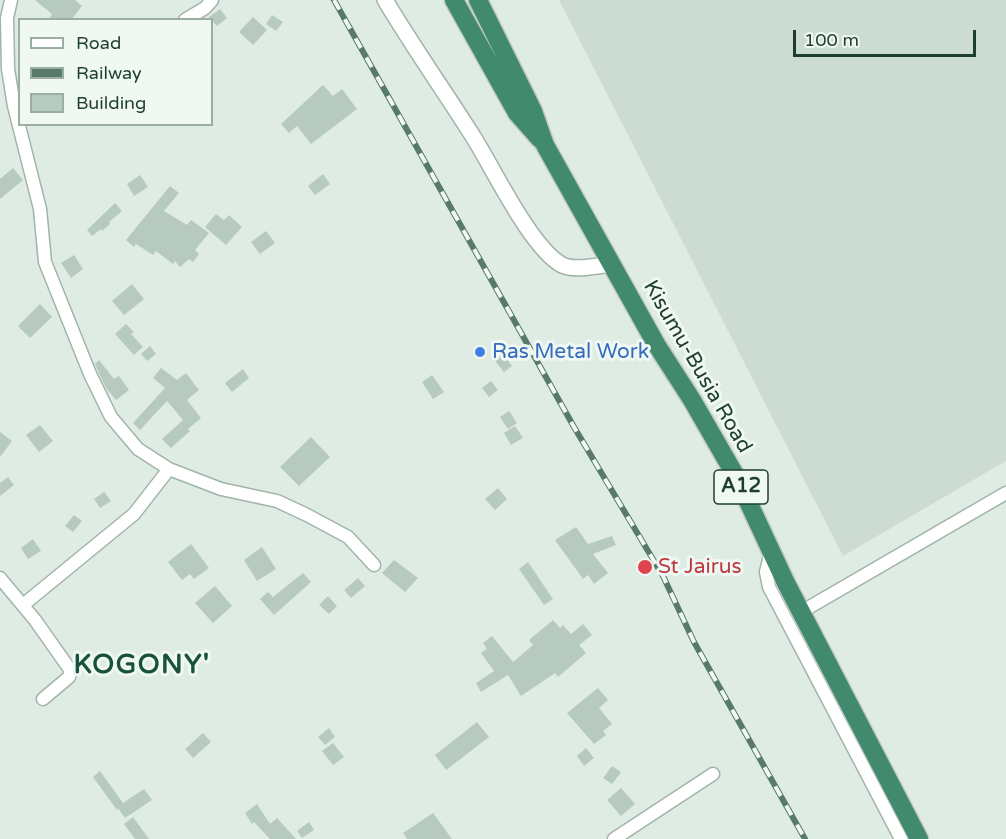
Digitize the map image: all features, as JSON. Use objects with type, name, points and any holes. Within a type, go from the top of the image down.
[{"type":"highway","name":"A12","points":[[454,0],[517,113],[545,145]]},
{"type":"highway","name":"A12","points":[[478,0],[533,111],[545,145]]},
{"type":"highway","name":"Kisumu-Busia Road","points":[[545,145],[656,344],[692,400],[738,480],[801,612],[919,839]]},
{"type":"street","points":[[11,0],[7,18],[14,69],[14,106],[18,122]]},
{"type":"street","points":[[188,18],[205,8],[212,0]]},
{"type":"street","points":[[385,0],[470,132],[538,244],[552,258],[565,266],[612,264]]},
{"type":"street","points":[[19,126],[40,209],[45,262],[90,374],[111,417],[138,449],[169,469],[221,489],[278,501],[348,537],[374,565]]},
{"type":"street","points":[[23,605],[134,514],[169,469]]},
{"type":"street","points":[[801,612],[1006,493]]},
{"type":"street","points":[[771,551],[766,572],[773,594],[901,839]]},
{"type":"street","points":[[0,578],[23,605],[71,671],[69,677],[43,699]]},
{"type":"street","points":[[614,839],[713,774]]},
{"type":"shaded area","points":[[559,0],[1006,0],[1006,461],[843,556]]},
{"type":"building","points":[[35,0],[75,0],[82,6],[73,18],[49,18],[52,14]]},
{"type":"building","points":[[220,9],[227,18],[217,26],[213,18],[209,17]]},
{"type":"building","points":[[272,15],[283,22],[276,31],[266,24]]},
{"type":"building","points":[[253,17],[267,30],[253,45],[239,32]]},
{"type":"building","points":[[323,85],[333,96],[342,89],[357,109],[311,144],[297,126],[289,133],[281,124]]},
{"type":"building","points":[[13,168],[23,180],[0,199],[0,179]]},
{"type":"building","points":[[323,174],[330,184],[315,195],[308,186]]},
{"type":"building","points":[[140,175],[148,187],[134,196],[127,184]]},
{"type":"building","points":[[170,186],[179,193],[164,211],[187,225],[191,220],[209,233],[195,250],[199,254],[193,262],[189,259],[180,267],[175,261],[173,264],[156,251],[153,255],[136,244],[134,247],[126,240]]},
{"type":"building","points":[[115,203],[122,211],[102,231],[101,229],[92,236],[87,230]]},
{"type":"building","points":[[216,214],[224,220],[229,215],[242,227],[226,245],[205,227]]},
{"type":"building","points":[[266,231],[275,243],[260,254],[251,242]]},
{"type":"building","points":[[74,255],[83,269],[71,278],[61,263]]},
{"type":"building","points":[[132,284],[144,299],[124,315],[112,301]]},
{"type":"building","points":[[40,304],[52,317],[30,338],[18,326]]},
{"type":"building","points":[[126,324],[134,332],[131,334],[143,347],[134,355],[115,334]]},
{"type":"building","points":[[150,346],[156,354],[147,361],[141,354]]},
{"type":"building","points":[[503,354],[512,366],[504,372],[495,361]]},
{"type":"building","points":[[99,360],[114,379],[119,376],[129,390],[116,400],[106,388],[95,364]]},
{"type":"building","points":[[161,368],[177,380],[186,373],[199,390],[187,400],[201,418],[171,448],[162,439],[183,420],[167,401],[140,430],[133,423],[165,388],[153,378]]},
{"type":"building","points":[[243,369],[249,378],[232,392],[225,383]]},
{"type":"building","points":[[432,375],[444,392],[433,399],[422,382]]},
{"type":"building","points":[[491,381],[498,390],[489,397],[482,388]]},
{"type":"building","points":[[509,411],[517,423],[508,429],[500,417]]},
{"type":"building","points":[[40,425],[53,441],[39,452],[26,435]]},
{"type":"building","points":[[515,426],[523,438],[511,445],[504,433]]},
{"type":"building","points":[[0,432],[12,441],[0,457]]},
{"type":"building","points":[[311,437],[330,457],[299,486],[280,467]]},
{"type":"building","points":[[8,477],[14,485],[0,496],[0,483]]},
{"type":"building","points":[[498,488],[507,499],[495,510],[485,499]]},
{"type":"building","points":[[104,492],[111,501],[100,508],[94,499]]},
{"type":"building","points":[[74,515],[82,521],[73,532],[65,526]]},
{"type":"building","points":[[576,527],[588,544],[612,536],[616,545],[593,554],[608,573],[594,584],[588,575],[583,579],[555,540]]},
{"type":"building","points":[[33,539],[41,551],[28,559],[21,548]]},
{"type":"building","points":[[191,544],[209,568],[194,579],[190,574],[182,580],[168,562]]},
{"type":"building","points":[[262,547],[276,569],[257,581],[244,560]]},
{"type":"building","points":[[394,560],[418,578],[405,592],[382,573]]},
{"type":"building","points":[[528,562],[553,599],[544,605],[519,569]]},
{"type":"building","points":[[303,573],[311,582],[274,615],[260,599],[268,592],[273,597]]},
{"type":"building","points":[[358,578],[365,586],[351,598],[344,590]]},
{"type":"building","points":[[215,586],[232,606],[213,623],[195,603]]},
{"type":"building","points":[[328,596],[337,606],[329,614],[319,605]]},
{"type":"building","points":[[553,620],[560,628],[563,625],[571,634],[583,624],[592,635],[579,645],[586,653],[558,677],[555,673],[521,696],[508,675],[481,692],[476,683],[494,671],[481,653],[487,649],[483,643],[492,636],[513,662],[533,645],[529,640]]},
{"type":"building","points":[[598,688],[608,700],[599,708],[612,724],[603,731],[606,735],[594,744],[567,713]]},
{"type":"building","points":[[477,722],[489,737],[446,770],[435,755]]},
{"type":"building","points":[[329,728],[335,737],[325,745],[318,737]]},
{"type":"building","points":[[203,733],[211,742],[193,758],[185,749]]},
{"type":"building","points":[[333,743],[344,757],[333,765],[322,751]]},
{"type":"building","points":[[586,748],[594,758],[584,766],[577,756]]},
{"type":"building","points":[[612,766],[621,772],[612,784],[603,778]]},
{"type":"building","points":[[100,771],[123,803],[144,789],[152,800],[125,818],[93,777]]},
{"type":"building","points":[[621,788],[635,804],[621,816],[607,800]]},
{"type":"building","points":[[257,804],[270,824],[277,818],[296,839],[270,839],[254,822],[252,824],[245,813]]},
{"type":"building","points":[[433,813],[452,839],[407,839],[403,833]]},
{"type":"building","points":[[133,817],[149,839],[135,839],[124,824]]},
{"type":"building","points":[[309,822],[314,830],[302,838],[297,831]]},
{"type":"railway","points":[[334,0],[574,427],[663,576],[694,642],[805,839]]},
{"type":"place","name":"Ras Metal Work","points":[[480,352]]},
{"type":"place","name":"St Jairus","points":[[645,567]]},
{"type":"district","name":"KOGONY'","points":[[142,666]]}]
